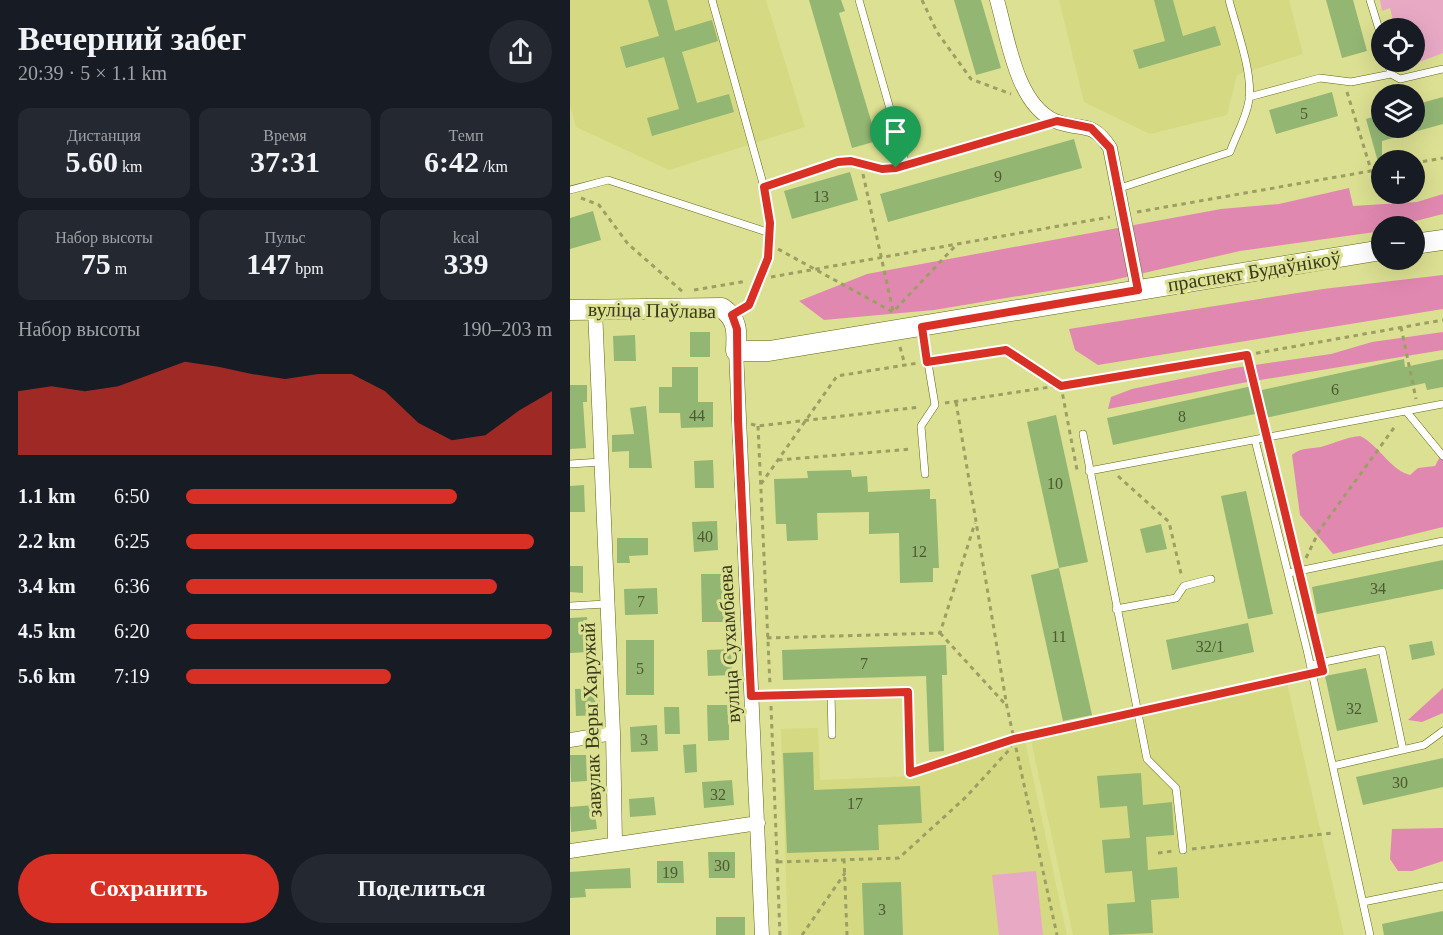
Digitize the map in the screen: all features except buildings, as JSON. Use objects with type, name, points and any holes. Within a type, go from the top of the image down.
[{"type":"street","points":[[997,0],[1020,79],[1030,101],[1039,111],[1057,121],[1091,128],[1103,137],[1110,148],[1120,188],[1138,290]]},
{"type":"street","points":[[1425,242],[1443,240]]},
{"type":"street","name":"праспект Будаўнікоў","points":[[736,351],[769,351],[897,332],[1371,252]]},
{"type":"street","name":"вуліца Паўлава","points":[[570,310],[688,302],[722,308],[732,315],[737,329],[736,351]]},
{"type":"street","name":"завулак Веры Харужай","points":[[595,309],[613,734],[615,843]]},
{"type":"street","name":"вуліца Сухамбаева","points":[[736,351],[762,935]]},
{"type":"street","points":[[570,740],[613,734]]},
{"type":"street","points":[[570,851],[758,823]]},
{"type":"lane","points":[[712,0],[764,187],[770,233],[768,258],[749,305],[732,315]]},
{"type":"lane","points":[[859,0],[906,165]]},
{"type":"lane","points":[[1120,188],[1230,152],[1246,112],[1249,97],[1247,72],[1229,0]]},
{"type":"lane","points":[[1371,0],[1376,18]]},
{"type":"lane","points":[[1249,97],[1320,78],[1368,80],[1391,74],[1400,79],[1443,69]]},
{"type":"lane","points":[[764,187],[838,162],[851,161],[862,166],[882,169],[906,165],[1057,121]]},
{"type":"lane","points":[[570,190],[608,180],[770,233]]},
{"type":"lane","points":[[922,327],[935,405],[921,426],[925,474]]},
{"type":"lane","points":[[1089,471],[1443,404]]},
{"type":"lane","points":[[1406,411],[1443,456]]},
{"type":"lane","points":[[1083,434],[1147,759],[1176,788],[1183,850]]},
{"type":"lane","points":[[1255,440],[1311,669],[1370,935]]},
{"type":"lane","points":[[570,464],[601,462]]},
{"type":"lane","points":[[1288,573],[1443,541]]},
{"type":"lane","points":[[1116,609],[1176,598],[1184,586],[1212,579]]},
{"type":"lane","points":[[570,606],[606,604]]},
{"type":"lane","points":[[1311,669],[1382,650],[1403,750]]},
{"type":"lane","points":[[751,696],[908,692],[910,773]]},
{"type":"lane","points":[[831,693],[832,735]]},
{"type":"lane","points":[[1333,766],[1424,745],[1443,731]]},
{"type":"lane","points":[[1363,902],[1443,886]]},
{"type":"path","points":[[922,0],[937,32],[972,79],[1030,101]]},
{"type":"path","points":[[580,198],[599,205],[628,244],[688,302],[697,289],[1371,170],[1344,80]]},
{"type":"path","points":[[1425,161],[1443,158]]},
{"type":"path","points":[[862,166],[905,365]]},
{"type":"path","points":[[893,312],[957,243]]},
{"type":"path","points":[[768,244],[893,312]]},
{"type":"path","points":[[738,420],[758,426],[935,405],[1247,355],[1443,320]]},
{"type":"path","points":[[1401,327],[1416,400]]},
{"type":"path","points":[[760,484],[837,376],[905,365],[1006,350],[1061,386],[1070,435]]},
{"type":"path","points":[[1247,355],[1267,438]]},
{"type":"path","points":[[1405,402],[1425,398]]},
{"type":"path","points":[[956,402],[1007,706],[1057,935]]},
{"type":"path","points":[[1300,571],[1319,531],[1406,411]]},
{"type":"path","points":[[758,426],[780,935]]},
{"type":"path","points":[[778,460],[923,448]]},
{"type":"path","points":[[1108,467],[1169,522],[1184,586]]},
{"type":"path","points":[[940,633],[976,521]]},
{"type":"path","points":[[767,638],[940,633],[1007,706]]},
{"type":"path","points":[[910,773],[1014,739],[1311,669]]},
{"type":"path","points":[[777,862],[899,858],[966,797],[1010,750],[1014,739]]},
{"type":"path","points":[[1158,853],[1333,833]]},
{"type":"path","points":[[844,859],[847,935]]},
{"type":"path","points":[[802,935],[845,873]]},
{"type":"shaded area","points":[[570,0],[766,0],[805,127],[669,170],[576,127],[570,106]]},
{"type":"shaded area","points":[[1059,0],[1289,0],[1303,54],[1237,75],[1227,115],[1150,134],[1084,102]]},
{"type":"shaded area","points":[[1380,0],[1443,0],[1443,53],[1425,60],[1425,18],[1392,18],[1390,8],[1382,11]]},
{"type":"shaded area","points":[[1349,188],[1353,206],[1425,204],[1425,200],[1443,194],[1443,214],[1425,219],[1425,216],[1371,216],[1371,233],[1240,251],[1109,281],[934,310],[824,320],[799,301],[867,274],[1221,209],[1279,204]]},
{"type":"shaded area","points":[[1443,275],[1443,309],[1098,365],[1075,350],[1069,329],[1323,289]]},
{"type":"shaded area","points":[[1443,332],[1443,350],[1242,383],[1108,409],[1111,397],[1132,389],[1234,368],[1331,354],[1372,342]]},
{"type":"shaded area","points":[[1360,436],[1373,445],[1396,468],[1410,475],[1418,468],[1435,466],[1443,451],[1443,527],[1333,554],[1300,515],[1292,455],[1304,449]]},
{"type":"shaded area","points":[[1287,683],[1344,935],[1073,935],[1031,740]]},
{"type":"shaded area","points":[[1443,688],[1443,713],[1422,722],[1408,720]]},
{"type":"shaded area","points":[[818,728],[820,780],[915,776],[1025,741],[1067,935],[788,935],[781,729]]},
{"type":"shaded area","points":[[1443,828],[1443,861],[1412,871],[1398,871],[1390,859],[1392,829]]},
{"type":"shaded area","points":[[1036,871],[1043,935],[999,935],[992,875]]},
{"type":"route","points":[[1057,121],[1091,128],[1103,137],[1114,160],[1138,290],[922,327],[927,362],[1006,350],[1061,386],[1247,355],[1323,671],[1136,710],[1014,739],[910,773],[908,692],[751,696],[738,420],[737,329],[732,315],[749,305],[768,258],[770,223],[764,187],[838,162],[851,161],[862,166],[882,169],[896,168],[1057,121]]}]
